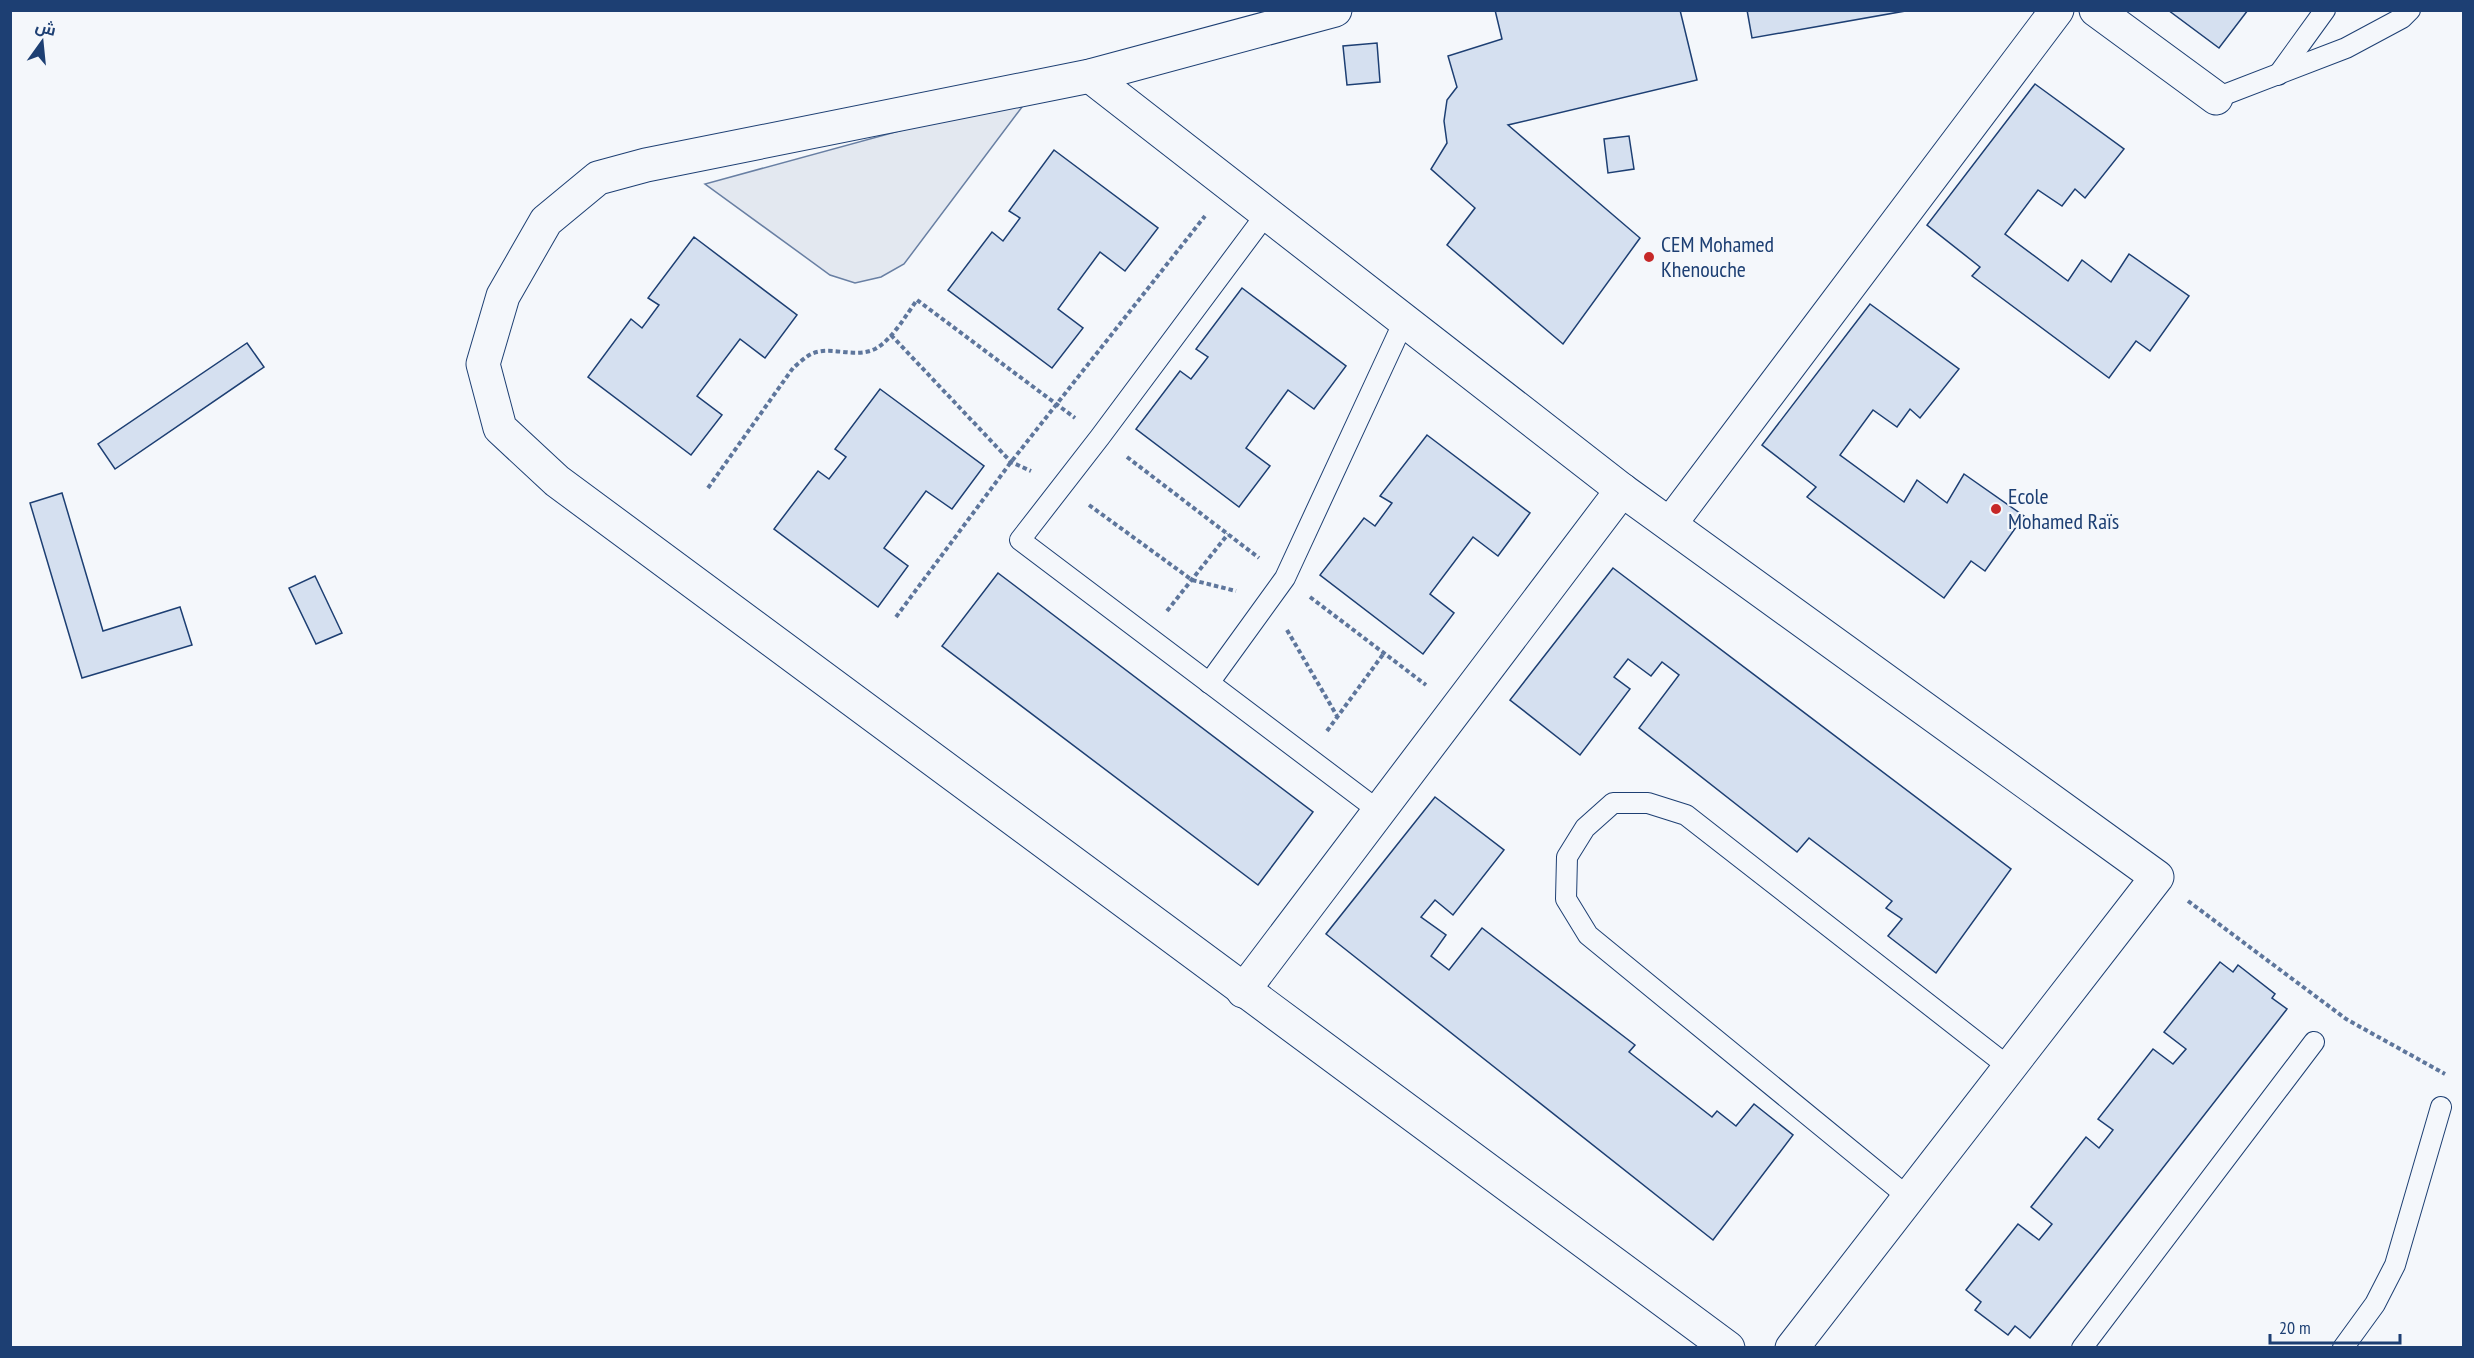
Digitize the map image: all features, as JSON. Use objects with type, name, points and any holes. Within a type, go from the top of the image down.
[{"type":"street","points":[[1335,10],[1090,76],[646,165],[598,178],[546,221],[503,296],[483,364],[500,428],[557,481],[1728,1347]]},
{"type":"street","points":[[1670,524],[2057,10]]},
{"type":"street","points":[[2096,10],[2216,98]]},
{"type":"street","points":[[1090,76],[1622,490],[2157,877],[1792,1347]]},
{"type":"street","points":[[1243,990],[1622,490]]},
{"type":"lane","points":[[2278,75],[2325,10]]},
{"type":"lane","points":[[2216,98],[2346,48],[2402,18],[2410,10]]},
{"type":"lane","points":[[1267,213],[1020,540],[1379,811]]},
{"type":"lane","points":[[1209,683],[1285,578],[1404,321]]},
{"type":"lane","points":[[1908,1197],[1588,935],[1566,899],[1567,857],[1585,828],[1613,803],[1648,803],[1686,815],[2010,1068]]},
{"type":"lane","points":[[2082,1347],[2314,1042]]},
{"type":"lane","points":[[2343,1347],[2375,1304],[2395,1265],[2441,1107]]},
{"type":"path","points":[[896,617],[1011,462],[1230,184]]},
{"type":"path","points":[[891,335],[1011,462],[1063,485],[1192,580],[1270,599],[1337,716]]},
{"type":"path","points":[[1146,637],[1227,534]]},
{"type":"path","points":[[1307,758],[1384,653]]},
{"type":"path","points":[[2157,877],[2346,1019],[2449,1075]]},
{"type":"shaded area","points":[[1031,95],[904,264],[881,277],[855,283],[830,275],[705,184]]},
{"type":"building","points":[[1495,10],[1680,10],[1697,80],[1508,125],[1640,238],[1563,344],[1447,245],[1475,208],[1431,169],[1447,143],[1444,121],[1447,100],[1457,87],[1448,56],[1502,39]]},
{"type":"building","points":[[1747,10],[1905,10],[1905,11],[1752,38]]},
{"type":"building","points":[[2168,10],[2248,10],[2219,48]]},
{"type":"building","points":[[1377,43],[1380,82],[1347,85],[1343,46]]},
{"type":"building","points":[[2035,84],[2124,149],[2085,198],[2075,189],[2062,206],[2038,190],[2005,234],[2068,281],[2082,260],[2111,282],[2129,254],[2189,296],[2150,351],[2136,341],[2109,378],[1972,276],[1980,267],[1927,225]]},
{"type":"building","points":[[1629,136],[1634,169],[1608,173],[1604,139]]},
{"type":"building","points":[[1054,150],[1158,228],[1125,271],[1100,252],[1058,309],[1083,328],[1052,368],[948,290],[992,232],[1003,241],[1020,218],[1009,211]]},
{"type":"building","points":[[694,237],[797,315],[765,358],[740,339],[697,396],[722,415],[691,455],[588,377],[631,319],[642,328],[659,305],[648,298]]},
{"type":"building","points":[[1242,288],[1346,366],[1314,409],[1288,390],[1246,448],[1270,466],[1239,507],[1136,429],[1180,371],[1191,379],[1208,357],[1196,349]]},
{"type":"building","points":[[1870,304],[1959,369],[1920,418],[1910,409],[1897,427],[1873,410],[1840,455],[1904,502],[1917,480],[1947,503],[1964,474],[2024,516],[1985,571],[1971,561],[1944,598],[1807,497],[1816,487],[1762,445]]},
{"type":"building","points":[[247,343],[264,367],[115,469],[98,444]]},
{"type":"building","points":[[880,389],[984,466],[952,509],[926,491],[884,548],[908,566],[878,607],[774,529],[818,471],[829,479],[846,457],[835,449]]},
{"type":"building","points":[[1427,435],[1530,513],[1498,556],[1473,537],[1430,594],[1454,613],[1423,654],[1320,575],[1364,518],[1375,526],[1392,503],[1380,496]]},
{"type":"building","points":[[62,493],[103,631],[180,607],[192,645],[82,678],[30,503]]},
{"type":"building","points":[[1613,568],[2011,869],[1936,973],[1888,936],[1902,919],[1886,908],[1892,901],[1809,838],[1797,852],[1639,728],[1679,675],[1662,662],[1651,676],[1628,659],[1614,677],[1630,689],[1580,755],[1510,700]]},
{"type":"building","points":[[998,573],[1313,812],[1258,885],[942,646]]},
{"type":"building","points":[[315,576],[342,633],[316,644],[289,588]]},
{"type":"building","points":[[1435,797],[1504,850],[1453,915],[1435,900],[1421,917],[1446,935],[1431,956],[1449,970],[1482,928],[1635,1045],[1629,1052],[1712,1117],[1717,1111],[1736,1126],[1754,1104],[1793,1135],[1713,1240],[1326,934]]},
{"type":"building","points":[[2220,962],[2233,972],[2238,965],[2275,994],[2272,998],[2287,1009],[2030,1338],[2015,1326],[2008,1335],[1975,1310],[1981,1302],[1966,1290],[2018,1224],[2039,1240],[2052,1224],[2031,1207],[2086,1137],[2099,1148],[2113,1130],[2098,1119],[2153,1049],[2173,1064],[2186,1049],[2164,1032]]},
{"type":"place","name":"CEM Mohamed Khenouche","points":[[1649,257]]},
{"type":"place","name":"Ecole Mohamed Raïs","points":[[1996,509]]}]
